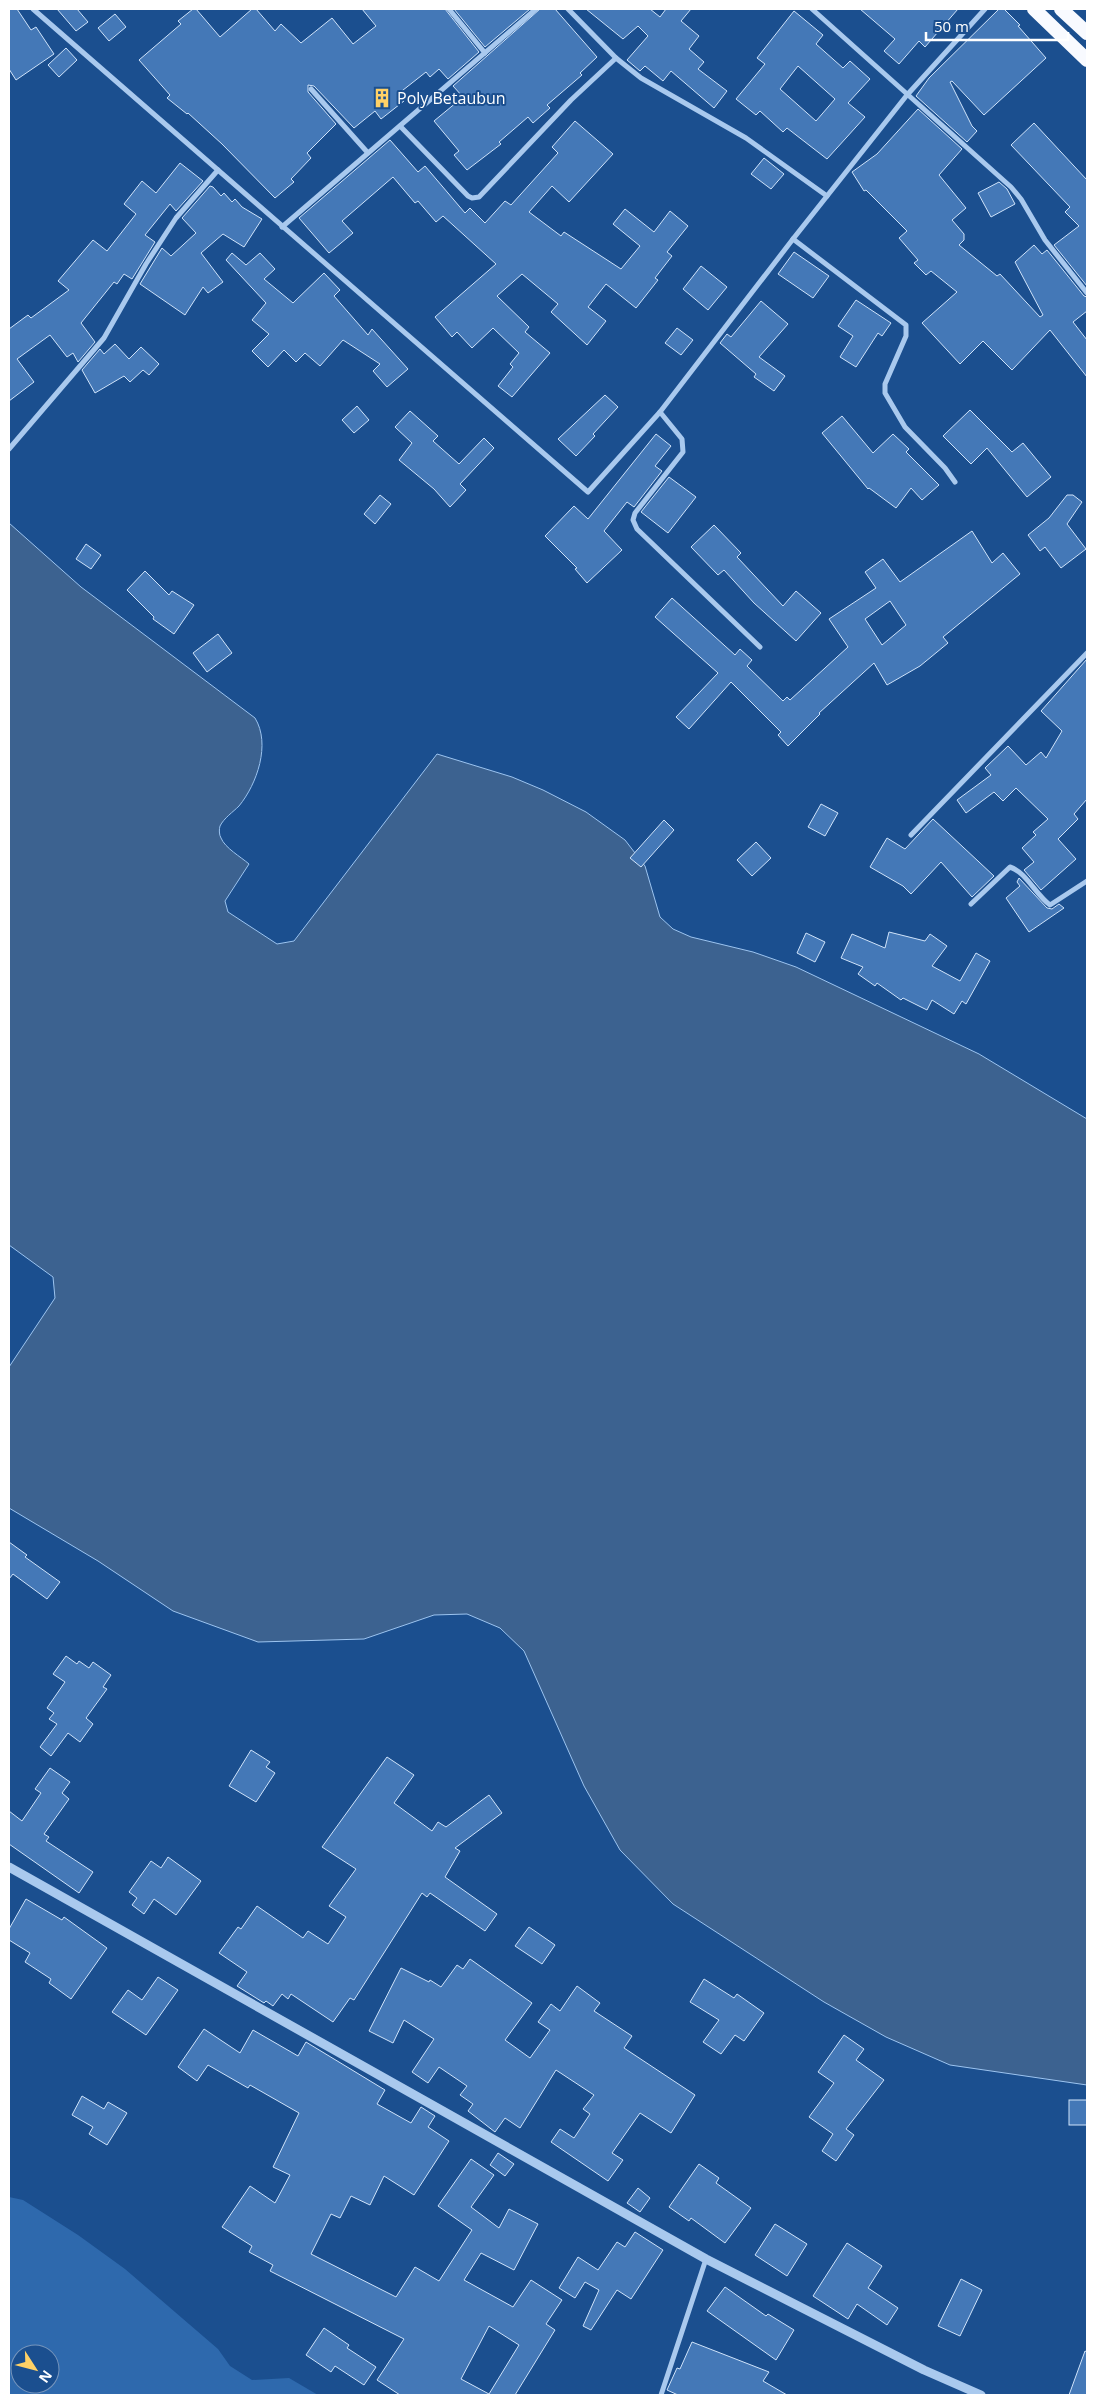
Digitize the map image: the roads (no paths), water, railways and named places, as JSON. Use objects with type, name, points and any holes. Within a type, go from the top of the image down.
[{"type":"highway","points":[[1034,9],[1087,60]]},
{"type":"highway","points":[[1061,9],[1087,33]]},
{"type":"street","points":[[33,9],[588,492],[660,412],[793,238],[906,95],[984,9]]},
{"type":"street","points":[[449,9],[485,53]]},
{"type":"street","points":[[282,227],[536,9]]},
{"type":"street","points":[[568,9],[616,58],[641,78],[753,143],[827,196]]},
{"type":"street","points":[[812,9],[1011,187],[1021,199],[1045,240],[1087,293]]},
{"type":"street","points":[[400,126],[468,196],[479,197],[571,100],[616,58]]},
{"type":"street","points":[[311,89],[368,153]]},
{"type":"street","points":[[9,449],[104,338],[146,264],[176,218],[218,170]]},
{"type":"street","points":[[793,238],[906,325],[906,336],[885,384],[885,393],[905,426],[946,468],[955,482]]},
{"type":"street","points":[[660,412],[682,439],[683,452],[635,513],[634,523],[637,529],[760,647]]},
{"type":"street","points":[[911,835],[1087,653]]},
{"type":"street","points":[[971,904],[1010,867],[1016,870],[1038,895],[1050,904],[1087,881]]},
{"type":"street","points":[[9,1867],[706,2259],[924,2370],[981,2395]]},
{"type":"street","points":[[661,2395],[706,2259]]},
{"type":"place","name":"Poly Betaubun","points":[[382,98]]}]
